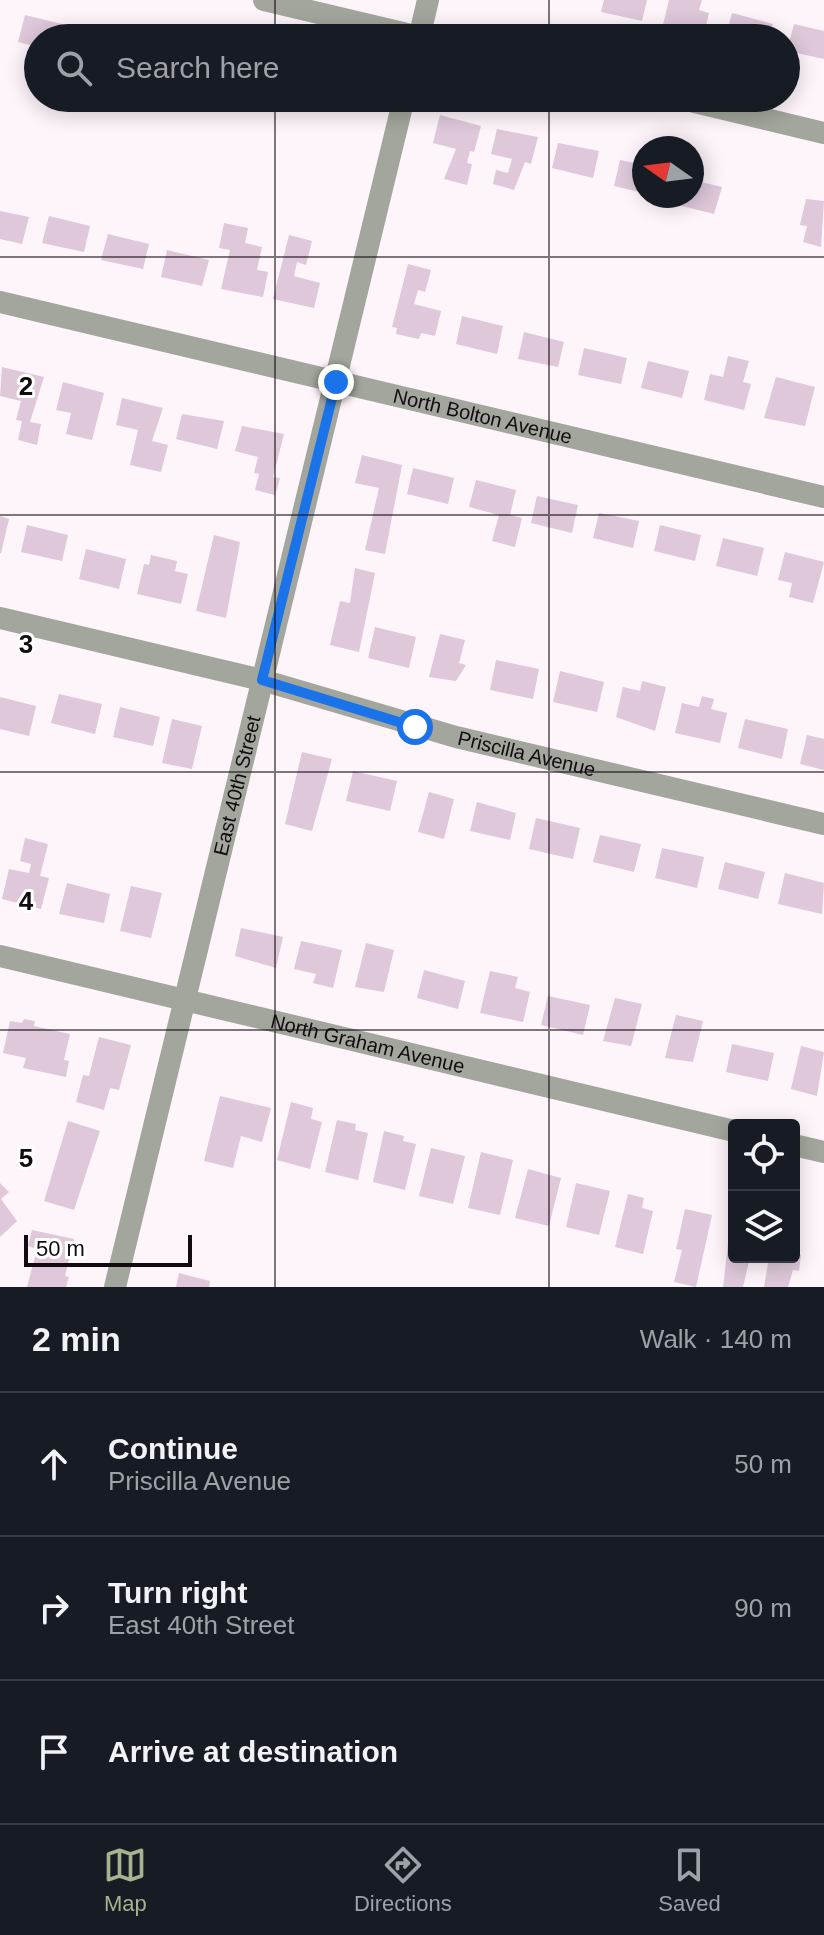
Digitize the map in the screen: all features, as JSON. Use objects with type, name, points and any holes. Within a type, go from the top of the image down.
[{"type":"street","points":[[264,0],[363,24]]},
{"type":"street","points":[[424,24],[428,0]]},
{"type":"street","name":"East 40th Street","points":[[115,1287],[401,112]]},
{"type":"street","points":[[736,112],[824,133]]},
{"type":"street","name":"North Bolton Avenue","points":[[0,302],[824,497]]},
{"type":"street","name":"Priscilla Avenue","points":[[0,618],[262,680],[415,727],[824,824]]},
{"type":"street","name":"North Graham Avenue","points":[[0,956],[728,1130]]},
{"type":"street","points":[[800,1146],[824,1152]]},
{"type":"building","points":[[604,0],[647,0],[642,21],[601,12]]},
{"type":"building","points":[[669,0],[702,0],[699,10],[709,13],[706,24],[663,24]]},
{"type":"building","points":[[732,13],[773,24],[729,24]]},
{"type":"building","points":[[25,15],[62,24],[24,24],[24,44],[18,42]]},
{"type":"building","points":[[800,25],[824,31],[824,59],[800,54]]},
{"type":"building","points":[[440,115],[481,126],[474,152],[470,151],[467,163],[472,164],[467,185],[444,179],[456,149],[433,143]]},
{"type":"building","points":[[497,129],[538,137],[531,164],[525,162],[514,190],[493,184],[496,170],[508,173],[512,159],[491,154]]},
{"type":"building","points":[[558,143],[599,151],[593,178],[552,168]]},
{"type":"building","points":[[620,160],[632,162],[632,190],[614,186]]},
{"type":"building","points":[[704,183],[722,187],[714,214],[690,208],[704,208]]},
{"type":"building","points":[[806,199],[824,201],[821,247],[803,242],[807,226],[800,225]]},
{"type":"building","points":[[0,211],[29,217],[22,244],[0,239]]},
{"type":"building","points":[[49,216],[90,226],[84,252],[42,243]]},
{"type":"building","points":[[224,223],[248,228],[245,243],[262,247],[257,270],[268,272],[263,297],[221,289],[230,250],[219,248]]},
{"type":"building","points":[[108,234],[149,244],[143,269],[101,260]]},
{"type":"building","points":[[289,235],[312,241],[306,265],[297,262],[294,276],[320,283],[314,308],[273,299]]},
{"type":"building","points":[[167,250],[209,260],[202,286],[161,277]]},
{"type":"building","points":[[408,264],[431,270],[425,292],[418,290],[414,304],[441,311],[435,336],[421,333],[419,339],[396,334],[397,328],[392,327]]},
{"type":"building","points":[[462,316],[503,326],[497,354],[456,344]]},
{"type":"building","points":[[524,332],[564,342],[558,367],[518,359]]},
{"type":"building","points":[[584,348],[627,358],[621,384],[578,375]]},
{"type":"building","points":[[728,356],[749,361],[743,382],[751,384],[744,410],[704,400],[710,374],[723,377]]},
{"type":"building","points":[[648,361],[689,371],[682,398],[641,388]]},
{"type":"building","points":[[2,367],[44,377],[30,422],[41,424],[37,445],[18,440],[22,421],[16,420],[21,401],[0,396]]},
{"type":"building","points":[[776,377],[815,387],[805,426],[764,418]]},
{"type":"building","points":[[63,382],[104,393],[92,440],[66,434],[71,413],[56,410]]},
{"type":"building","points":[[122,398],[163,408],[152,441],[168,445],[161,472],[130,465],[138,430],[116,425]]},
{"type":"building","points":[[182,414],[224,421],[217,449],[176,439]]},
{"type":"building","points":[[242,426],[284,434],[273,477],[280,478],[275,495],[255,490],[259,474],[254,473],[258,457],[235,451]]},
{"type":"building","points":[[362,455],[402,465],[385,554],[365,550],[379,488],[355,483]]},
{"type":"building","points":[[413,468],[454,478],[448,504],[407,494]]},
{"type":"building","points":[[476,480],[516,490],[510,515],[522,518],[515,547],[492,541],[499,515],[469,507]]},
{"type":"building","points":[[537,496],[578,505],[572,533],[531,523]]},
{"type":"building","points":[[599,513],[639,521],[633,548],[593,538]]},
{"type":"building","points":[[0,516],[9,519],[1,553],[0,553]]},
{"type":"building","points":[[27,525],[68,535],[62,561],[21,552]]},
{"type":"building","points":[[660,525],[701,535],[695,561],[654,551]]},
{"type":"building","points":[[214,535],[240,542],[226,618],[196,611]]},
{"type":"building","points":[[723,538],[764,548],[757,576],[716,566]]},
{"type":"building","points":[[86,549],[126,559],[119,589],[79,579]]},
{"type":"building","points":[[785,552],[824,562],[813,603],[789,597],[792,583],[778,580]]},
{"type":"building","points":[[151,555],[177,561],[175,571],[188,574],[181,604],[137,594],[144,564],[149,565]]},
{"type":"building","points":[[355,568],[375,573],[359,652],[330,645],[340,601],[350,603]]},
{"type":"building","points":[[375,627],[416,637],[409,668],[368,658]]},
{"type":"building","points":[[440,634],[465,640],[459,663],[466,665],[456,681],[429,677]]},
{"type":"building","points":[[496,660],[539,669],[533,699],[490,690]]},
{"type":"building","points":[[560,671],[604,682],[597,712],[553,702]]},
{"type":"building","points":[[642,681],[666,687],[655,731],[616,717],[623,687],[640,691]]},
{"type":"building","points":[[59,694],[102,704],[95,734],[51,723]]},
{"type":"building","points":[[702,696],[714,699],[711,709],[727,713],[720,743],[675,733],[682,703],[699,707]]},
{"type":"building","points":[[0,697],[36,706],[29,736],[0,729]]},
{"type":"building","points":[[120,707],[160,717],[153,746],[113,737]]},
{"type":"building","points":[[172,719],[202,726],[192,769],[162,763]]},
{"type":"building","points":[[745,719],[788,729],[782,759],[738,748]]},
{"type":"building","points":[[807,735],[824,739],[824,770],[800,764]]},
{"type":"building","points":[[302,752],[332,759],[312,831],[285,824]]},
{"type":"building","points":[[353,771],[397,781],[390,811],[346,801]]},
{"type":"building","points":[[429,792],[454,799],[444,839],[418,832]]},
{"type":"building","points":[[477,802],[516,813],[510,840],[470,831]]},
{"type":"building","points":[[536,818],[580,828],[573,859],[529,849]]},
{"type":"building","points":[[600,835],[641,844],[634,872],[593,862]]},
{"type":"building","points":[[25,838],[48,844],[40,876],[49,878],[41,909],[2,899],[9,869],[29,873],[31,864],[20,861]]},
{"type":"building","points":[[662,848],[704,857],[697,888],[655,878]]},
{"type":"building","points":[[725,862],[765,872],[758,899],[718,889]]},
{"type":"building","points":[[785,873],[824,883],[822,914],[778,904]]},
{"type":"building","points":[[67,883],[110,894],[104,923],[59,914]]},
{"type":"building","points":[[131,886],[162,893],[151,938],[120,931]]},
{"type":"building","points":[[241,928],[283,937],[276,968],[235,956]]},
{"type":"building","points":[[301,941],[342,950],[333,988],[313,983],[316,974],[294,969]]},
{"type":"building","points":[[366,943],[394,950],[384,992],[355,987]]},
{"type":"building","points":[[424,970],[465,981],[458,1009],[417,998]]},
{"type":"building","points":[[490,971],[518,977],[515,988],[530,992],[523,1022],[480,1013]]},
{"type":"building","points":[[548,996],[590,1005],[583,1035],[541,1025]]},
{"type":"building","points":[[615,998],[642,1004],[631,1046],[603,1041]]},
{"type":"building","points":[[676,1015],[703,1021],[693,1062],[665,1058]]},
{"type":"building","points":[[24,1019],[35,1021],[34,1026],[70,1034],[64,1060],[69,1061],[66,1077],[23,1068],[26,1058],[3,1053],[10,1021],[22,1023]]},
{"type":"building","points":[[99,1037],[131,1045],[119,1090],[110,1088],[104,1110],[76,1102],[83,1075],[89,1076]]},
{"type":"building","points":[[732,1044],[774,1053],[768,1081],[726,1072]]},
{"type":"building","points":[[801,1046],[824,1052],[817,1096],[791,1089]]},
{"type":"building","points":[[220,1096],[271,1108],[262,1142],[241,1136],[233,1168],[204,1161]]},
{"type":"building","points":[[291,1102],[313,1108],[311,1119],[322,1122],[310,1169],[277,1160]]},
{"type":"building","points":[[337,1120],[356,1124],[355,1130],[368,1133],[358,1180],[325,1172]]},
{"type":"building","points":[[68,1121],[100,1131],[74,1210],[44,1201]]},
{"type":"building","points":[[384,1131],[404,1136],[403,1141],[416,1144],[405,1190],[373,1182]]},
{"type":"building","points":[[431,1148],[465,1156],[453,1204],[419,1196]]},
{"type":"building","points":[[481,1152],[513,1160],[500,1215],[468,1208]]},
{"type":"building","points":[[528,1169],[561,1178],[549,1226],[515,1218]]},
{"type":"building","points":[[0,1183],[9,1192],[1,1199],[17,1221],[0,1237]]},
{"type":"building","points":[[576,1183],[610,1191],[599,1235],[566,1227]]},
{"type":"building","points":[[628,1194],[644,1198],[642,1208],[653,1211],[643,1254],[615,1247]]},
{"type":"building","points":[[685,1209],[712,1215],[696,1287],[674,1282],[682,1250],[676,1249]]},
{"type":"building","points":[[32,1230],[74,1239],[65,1276],[69,1277],[66,1287],[27,1287],[37,1249],[28,1246]]},
{"type":"building","points":[[728,1244],[728,1263],[749,1263],[743,1287],[723,1287]]},
{"type":"building","points":[[768,1263],[800,1263],[799,1271],[793,1270],[788,1287],[764,1287]]},
{"type":"building","points":[[179,1273],[210,1281],[209,1287],[176,1287]]},
{"type":"route","points":[[336,382],[262,680],[415,727]]}]
